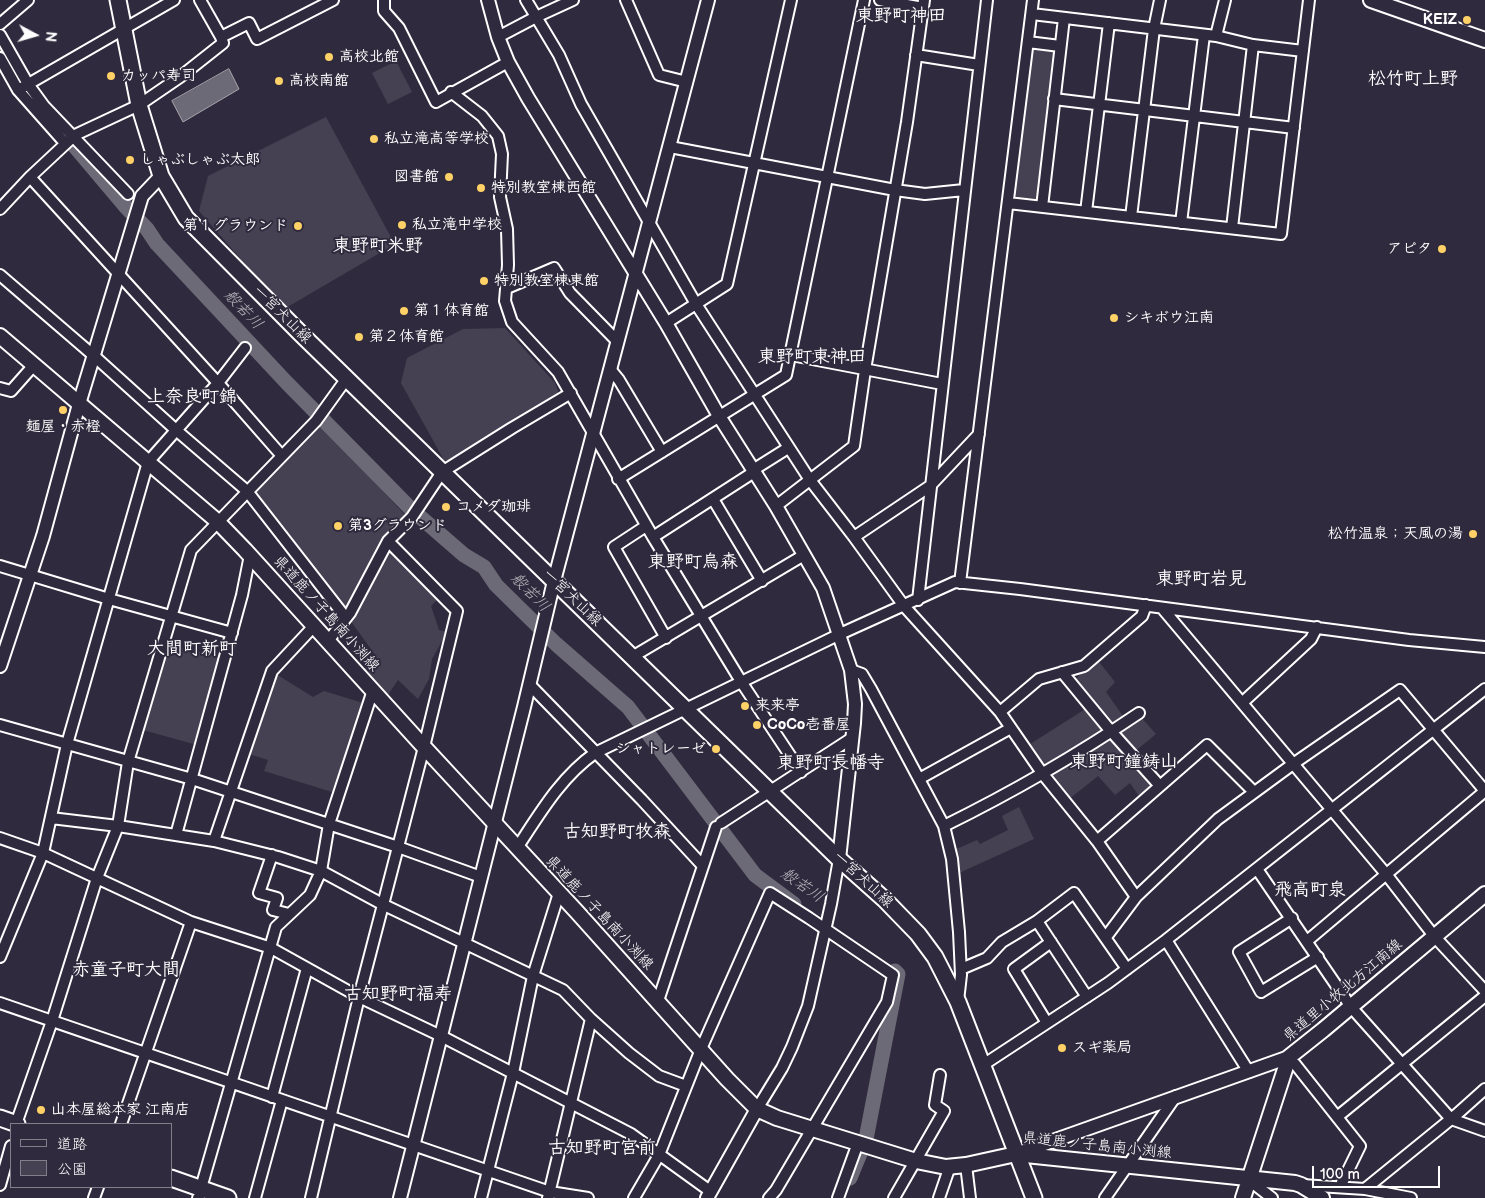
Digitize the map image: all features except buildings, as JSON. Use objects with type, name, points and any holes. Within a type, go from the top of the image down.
[{"type":"main road","name":"一宮犬山線","points":[[118,0],[139,105],[161,176],[186,218],[442,472],[918,934],[934,957],[958,1002],[1034,1198]]},
{"type":"main road","points":[[1371,0],[1485,40]]},
{"type":"main road","name":"県道鹿ノ子島南小渕線","points":[[0,336],[217,521],[757,1109],[777,1118],[916,1161],[950,1166],[966,1165],[1016,1154],[1301,1185],[1322,1198]]},
{"type":"main road","name":"県道里小牧北方江南線","points":[[1243,1198],[1288,1058],[1352,1007],[1485,894]]},
{"type":"main road","points":[[0,1118],[14,1123]]},
{"type":"main road","points":[[172,1179],[200,1195]]},
{"type":"main road","points":[[172,1188],[200,1195],[228,1198]]},
{"type":"street","points":[[0,24],[28,0]]},
{"type":"street","points":[[18,90],[174,0]]},
{"type":"street","points":[[0,209],[69,140],[139,105],[180,77],[223,43],[200,0]]},
{"type":"street","points":[[221,37],[248,23],[257,40],[333,0]]},
{"type":"street","points":[[384,0],[384,11],[400,28],[436,102],[508,62]]},
{"type":"street","points":[[0,838],[43,853],[191,922],[271,948],[359,997],[441,1036],[631,1134],[709,1196],[785,1062],[808,1006],[839,859],[852,738],[854,704],[852,670],[823,588],[776,506],[719,416],[666,323],[508,62],[498,37],[488,0]]},
{"type":"street","points":[[526,0],[559,55],[581,104],[696,304],[788,448],[904,606],[1000,712],[1042,773],[1097,841],[1136,897]]},
{"type":"street","points":[[498,37],[536,16],[573,0]]},
{"type":"street","points":[[626,0],[659,75],[687,82]]},
{"type":"street","points":[[400,1198],[554,580],[708,0]]},
{"type":"street","points":[[666,323],[727,284],[790,0]]},
{"type":"street","points":[[618,478],[786,375],[864,0]]},
{"type":"street","points":[[776,506],[854,446],[924,4],[880,0]]},
{"type":"street","points":[[918,600],[987,0]]},
{"type":"street","points":[[960,583],[1033,0]]},
{"type":"street","points":[[1131,217],[1154,29],[1160,0]]},
{"type":"street","points":[[1216,36],[1225,0]]},
{"type":"street","points":[[1008,203],[1281,234],[1309,0]]},
{"type":"street","points":[[1032,14],[1216,36],[1253,46],[1303,51]]},
{"type":"street","points":[[1042,207],[1064,18]]},
{"type":"street","points":[[1086,212],[1109,23]]},
{"type":"street","points":[[1181,222],[1204,35]]},
{"type":"street","points":[[0,36],[28,84],[69,140]]},
{"type":"street","points":[[1028,42],[1060,46]]},
{"type":"street","points":[[1232,228],[1253,46]]},
{"type":"street","points":[[916,55],[979,66]]},
{"type":"street","points":[[0,58],[18,90],[128,194]]},
{"type":"street","points":[[452,92],[482,116],[498,136],[502,154],[500,197],[507,229],[507,288],[505,301],[512,322],[558,372],[646,526],[701,617],[801,772]]},
{"type":"street","points":[[1054,99],[1294,128]]},
{"type":"street","points":[[670,147],[895,190],[925,194],[964,190]]},
{"type":"street","points":[[1,658],[32,574],[79,404],[142,196],[161,176]]},
{"type":"street","points":[[30,177],[282,456]]},
{"type":"street","points":[[507,288],[554,268],[570,293],[617,341]]},
{"type":"street","points":[[0,275],[94,355],[176,430],[247,491],[346,618]]},
{"type":"street","points":[[0,957],[43,853],[67,744],[148,462],[218,383],[245,348]]},
{"type":"street","points":[[791,355],[942,384]]},
{"type":"street","points":[[0,388],[11,390],[34,365]]},
{"type":"street","points":[[610,369],[619,380],[662,452]]},
{"type":"street","points":[[17,1123],[98,878],[118,826],[128,762],[191,550],[217,521],[319,418],[346,378]]},
{"type":"street","points":[[328,641],[346,618],[388,541],[412,517],[442,472],[571,393]]},
{"type":"street","points":[[854,537],[930,486],[979,434]]},
{"type":"street","points":[[653,537],[713,500],[788,448]]},
{"type":"street","points":[[713,500],[762,581]]},
{"type":"street","points":[[646,526],[614,547],[666,638]]},
{"type":"street","points":[[311,1198],[332,1117],[359,997],[384,905],[457,610],[388,541]]},
{"type":"street","points":[[176,835],[232,633],[250,555]]},
{"type":"street","points":[[632,657],[804,556]]},
{"type":"street","points":[[0,566],[32,574],[108,599],[232,633]]},
{"type":"street","points":[[517,848],[556,789],[584,761],[595,753],[840,634],[955,582],[1409,640],[1485,647]]},
{"type":"street","points":[[1000,712],[1039,679],[1084,666],[1142,616],[1146,606]]},
{"type":"street","points":[[1162,608],[1386,874],[1434,936],[1485,991]]},
{"type":"street","points":[[214,841],[272,671],[314,626]]},
{"type":"street","points":[[1242,704],[1311,639],[1317,627]]},
{"type":"street","points":[[852,670],[862,674],[944,826],[952,859],[956,896],[961,968],[958,1002]]},
{"type":"street","points":[[1062,672],[1111,732],[1160,786]]},
{"type":"street","points":[[529,684],[703,866]]},
{"type":"street","points":[[200,1195],[276,927],[310,895],[321,871],[329,824],[372,690]]},
{"type":"street","points":[[1106,937],[1136,897],[1218,819],[1293,764],[1400,690],[1485,791],[1307,942]]},
{"type":"street","points":[[983,1065],[1087,997],[1166,940],[1485,690]]},
{"type":"street","points":[[944,826],[996,800],[1111,732],[1138,713]]},
{"type":"street","points":[[0,725],[192,779],[398,847],[481,877]]},
{"type":"street","points":[[919,779],[1011,728]]},
{"type":"street","points":[[658,1001],[718,825],[852,738]]},
{"type":"street","points":[[1097,841],[1207,745],[1254,792]]},
{"type":"street","points":[[51,818],[214,841],[272,855],[321,871],[384,905],[563,990],[592,1019],[659,1076],[686,1086]]},
{"type":"street","points":[[272,855],[259,893],[277,898],[273,910],[289,914]]},
{"type":"street","points":[[1257,869],[1352,1007],[1451,1119],[1485,1131]]},
{"type":"street","points":[[481,1198],[513,1073],[533,976],[559,892]]},
{"type":"street","points":[[634,1198],[659,1155],[701,1049],[770,893],[893,975],[887,1002],[776,1190],[769,1198]]},
{"type":"street","points":[[961,968],[987,958],[1002,942],[1037,921],[1074,893],[1127,969]]},
{"type":"street","points":[[1292,918],[1239,952],[1262,992],[1318,957]]},
{"type":"street","points":[[1037,921],[1087,997]]},
{"type":"street","points":[[121,1123],[191,922]]},
{"type":"street","points":[[1166,940],[1249,1072]]},
{"type":"street","points":[[1047,1023],[1014,969],[1051,942]]},
{"type":"street","points":[[255,1198],[307,968]]},
{"type":"street","points":[[1337,1117],[1485,996]]},
{"type":"street","points":[[0,1003],[414,1145],[549,1195],[588,1198]]},
{"type":"street","points":[[549,1195],[592,1019]]},
{"type":"street","points":[[1016,1154],[1288,1058],[1295,1064],[1360,1146],[1340,1186]]},
{"type":"street","points":[[894,1198],[944,1111],[935,1105],[940,1075]]},
{"type":"street","points":[[1365,1189],[1485,1089]]},
{"type":"street","points":[[1105,1198],[1176,1096]]},
{"type":"street","points":[[838,1198],[858,1143]]},
{"type":"street","points":[[0,1186],[10,1150]]},
{"type":"street","points":[[966,1165],[970,1198]]},
{"type":"street","points":[[939,1198],[950,1166]]},
{"type":"street","points":[[1249,1179],[1272,1198]]},
{"type":"street","points":[[1301,1185],[1340,1186],[1411,1198]]},
{"type":"green space","points":[[1031,46],[1055,49],[1038,199],[1014,197]]},
{"type":"green space","points":[[396,61],[412,92],[388,104],[372,73]]},
{"type":"green space","name":"第１グラウンド","points":[[326,117],[393,241],[390,247],[284,309],[199,211],[208,176]]},
{"type":"green space","points":[[505,328],[555,383],[558,391],[557,395],[453,461],[444,460],[401,383],[407,358],[463,329]]},
{"type":"green space","name":"第3グラウンド","points":[[320,424],[406,516],[385,535],[347,611],[253,492]]},
{"type":"green space","points":[[389,548],[439,598],[431,606],[439,630],[447,632],[432,659],[429,679],[418,699],[398,680],[388,695],[362,672],[376,656],[350,620]]},
{"type":"green space","points":[[167,643],[221,658],[197,745],[143,730]]},
{"type":"green space","points":[[1096,658],[1115,682],[1106,692],[1125,719],[1111,729],[1073,682]]},
{"type":"green space","points":[[276,674],[313,697],[324,691],[363,703],[332,792],[264,771],[268,760],[246,753]]},
{"type":"green space","points":[[1087,708],[1107,730],[1044,768],[1027,746]]},
{"type":"green space","points":[[1140,716],[1156,734],[1133,753],[1115,732]]},
{"type":"green space","points":[[1111,735],[1156,786],[1141,799],[1130,783],[1115,795],[1098,776],[1068,800],[1047,773]]},
{"type":"green space","points":[[1019,807],[1034,839],[959,873],[954,850],[977,840],[980,844],[1008,830],[1002,816]]},
{"type":"shaded area","points":[[229,69],[239,89],[183,122],[172,101]]},
{"type":"waterway","name":"般若川","points":[[0,47],[31,94]]},
{"type":"waterway","name":"般若川","points":[[60,129],[125,206],[147,229],[157,244],[287,383],[411,509],[464,555],[484,567],[496,585],[556,644],[628,707],[755,875],[794,904]]},
{"type":"waterway","name":"般若川","points":[[850,1178],[866,1139],[898,974],[895,971]]},
{"type":"place","name":"KEIZ","points":[[1467,20]]},
{"type":"place","name":"高校北館","points":[[329,57]]},
{"type":"place","name":"カッパ寿司","points":[[111,76]]},
{"type":"place","name":"高校南館","points":[[279,81]]},
{"type":"place","name":"私立滝高等学校","points":[[374,139]]},
{"type":"place","name":"しゃぶしゃぶ太郎","points":[[130,160]]},
{"type":"place","name":"図書館","points":[[449,177]]},
{"type":"place","name":"特別教室棟西館","points":[[481,188]]},
{"type":"place","name":"私立滝中学校","points":[[402,225]]},
{"type":"place","name":"第１グラウンド","points":[[298,226]]},
{"type":"place","name":"アピタ","points":[[1442,249]]},
{"type":"place","name":"特別教室棟東館","points":[[484,281]]},
{"type":"place","name":"第１体育館","points":[[404,311]]},
{"type":"place","name":"シキボウ江南","points":[[1114,318]]},
{"type":"place","name":"第２体育館","points":[[359,337]]},
{"type":"place","name":"麺屋・赤橙","points":[[63,410]]},
{"type":"place","name":"コメダ珈琲","points":[[446,507]]},
{"type":"place","name":"第3グラウンド","points":[[338,526]]},
{"type":"place","name":"松竹温泉；天風の湯","points":[[1473,534]]},
{"type":"place","name":"来来亭","points":[[745,706]]},
{"type":"place","name":"CoCo壱番屋","points":[[757,725]]},
{"type":"place","name":"シャトレーゼ","points":[[716,749]]},
{"type":"place","name":"スギ薬局","points":[[1062,1048]]},
{"type":"place","name":"山本屋総本家 江南店","points":[[41,1110]]},
{"type":"district","name":"東野町神田","points":[[901,16]]},
{"type":"district","name":"松竹町上野","points":[[1413,79]]},
{"type":"district","name":"東野町米野","points":[[378,246]]},
{"type":"district","name":"東野町東神田","points":[[812,357]]},
{"type":"district","name":"上奈良町錦","points":[[192,397]]},
{"type":"district","name":"東野町烏森","points":[[693,562]]},
{"type":"district","name":"東野町岩見","points":[[1201,579]]},
{"type":"district","name":"大間町新町","points":[[192,649]]},
{"type":"district","name":"東野町鐘鋳山","points":[[1124,762]]},
{"type":"district","name":"東野町長幡寺","points":[[831,763]]},
{"type":"district","name":"古知野町牧森","points":[[617,832]]},
{"type":"district","name":"飛高町泉","points":[[1310,890]]},
{"type":"district","name":"赤童子町大間","points":[[126,970]]},
{"type":"district","name":"古知野町福寿","points":[[398,994]]},
{"type":"district","name":"古知野町宮前","points":[[602,1148]]}]
